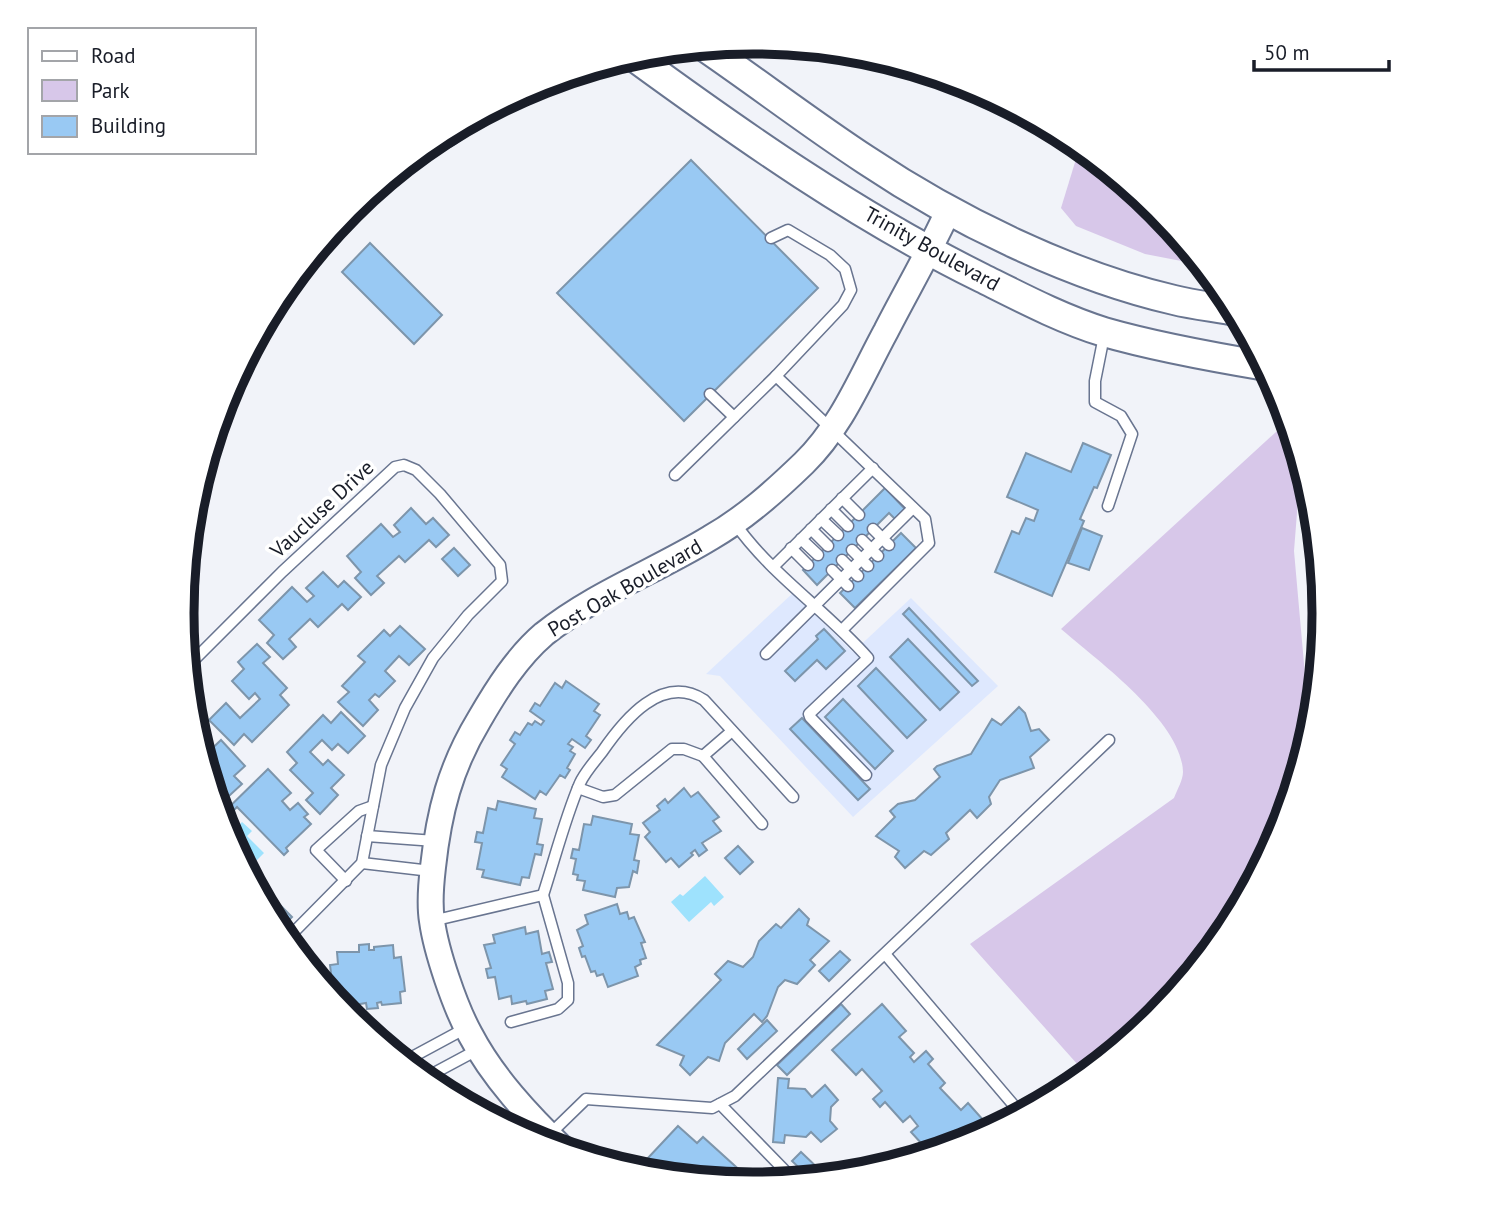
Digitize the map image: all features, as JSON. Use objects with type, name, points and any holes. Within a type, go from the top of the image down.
[{"type":"main road","name":"Trinity Boulevard","points":[[716,55],[865,160],[919,193],[1032,251],[1104,279],[1173,300],[1221,308]]},
{"type":"main road","name":"Trinity Boulevard","points":[[645,65],[742,134],[835,195],[929,252],[1043,309],[1104,332],[1254,364]]},
{"type":"street","name":"Post Oak Boulevard","points":[[541,1131],[502,1083],[467,1028],[449,984],[432,921],[430,887],[437,824],[465,743],[495,693],[541,637],[565,618],[712,537],[761,502],[806,461],[833,429],[950,209]]},
{"type":"lane","points":[[675,475],[776,376],[843,305],[851,290],[845,269],[830,255],[788,230],[771,238]]},
{"type":"lane","points":[[1104,332],[1094,401],[1122,416],[1132,434],[1108,506]]},
{"type":"lane","points":[[776,376],[925,519],[929,543],[906,562],[842,630]]},
{"type":"lane","points":[[710,394],[734,417]]},
{"type":"lane","name":"Vaucluse Drive","points":[[196,658],[282,572],[395,467],[404,465],[416,470],[500,565],[502,581],[468,615],[433,658],[405,708],[381,765],[362,863]]},
{"type":"lane","points":[[773,567],[873,468]]},
{"type":"lane","points":[[842,498],[859,515]]},
{"type":"lane","points":[[766,654],[831,589],[845,582],[885,542],[913,508]]},
{"type":"lane","points":[[831,509],[848,526]]},
{"type":"lane","points":[[821,519],[838,536]]},
{"type":"lane","points":[[734,522],[773,567],[842,630],[868,658],[809,714],[866,775]]},
{"type":"lane","points":[[811,529],[828,546]]},
{"type":"lane","points":[[873,529],[885,542]]},
{"type":"lane","points":[[801,538],[818,555]]},
{"type":"lane","points":[[862,540],[874,553]]},
{"type":"lane","points":[[791,548],[808,565]]},
{"type":"lane","points":[[852,550],[864,563]]},
{"type":"lane","points":[[842,560],[854,572]]},
{"type":"lane","points":[[832,569],[845,582]]},
{"type":"lane","points":[[822,580],[831,589]]},
{"type":"lane","points":[[511,1023],[558,1009],[568,1000],[568,983],[542,895],[581,781],[621,725],[642,706],[665,693],[692,692],[704,700],[793,797]]},
{"type":"lane","points":[[703,756],[732,731]]},
{"type":"lane","points":[[548,1133],[586,1099],[712,1108],[736,1096],[1109,740]]},
{"type":"lane","points":[[578,788],[603,797],[615,795],[672,749],[684,749],[703,756],[762,824]]},
{"type":"lane","points":[[346,881],[316,850],[359,811],[373,806]]},
{"type":"lane","points":[[367,836],[435,842]]},
{"type":"lane","points":[[294,932],[362,863],[432,871]]},
{"type":"lane","points":[[432,921],[542,895]]},
{"type":"lane","points":[[885,954],[1015,1107]]},
{"type":"lane","points":[[413,1057],[467,1028]]},
{"type":"lane","points":[[435,1073],[479,1049]]},
{"type":"lane","points":[[720,1104],[786,1172]]},
{"type":"shaded area","points":[[793,593],[853,652],[911,598],[998,686],[853,817],[720,676],[706,674]]},
{"type":"green space","points":[[1076,158],[1122,193],[1188,262],[1145,254],[1076,226],[1061,208]]},
{"type":"green space","points":[[1281,428],[1299,491],[1294,551],[1306,691],[1302,723],[1283,793],[1255,861],[1197,954],[1122,1034],[1080,1067],[970,944],[1174,798],[1183,772],[1179,753],[1169,733],[1153,713],[1135,693],[1061,629]]},
{"type":"water","points":[[242,822],[252,831],[247,836],[264,853],[253,864],[251,861],[236,828]]},
{"type":"water","points":[[705,876],[724,897],[714,906],[711,902],[689,922],[671,902],[680,894],[683,896]]},
{"type":"building","points":[[691,160],[818,288],[684,421],[557,293]]},
{"type":"building","points":[[370,243],[442,315],[414,344],[342,272]]},
{"type":"building","points":[[1083,443],[1111,455],[1080,519],[1084,521],[1052,596],[995,572],[1012,531],[1019,534],[1026,518],[1034,521],[1038,510],[1007,497],[1026,453],[1071,472]]},
{"type":"building","points":[[885,488],[905,509],[895,519],[889,513],[817,585],[803,570]]},
{"type":"building","points":[[411,508],[426,524],[433,518],[449,535],[436,547],[429,540],[405,562],[399,556],[377,576],[384,583],[371,595],[355,578],[361,572],[347,556],[381,524],[393,537],[400,532],[394,525]]},
{"type":"building","points":[[1082,528],[1102,536],[1089,570],[1068,563]]},
{"type":"building","points":[[901,533],[916,548],[855,608],[840,593]]},
{"type":"building","points":[[454,548],[470,565],[458,576],[442,559]]},
{"type":"building","points":[[323,572],[338,587],[344,581],[361,597],[348,610],[342,604],[318,627],[310,619],[289,639],[296,647],[283,659],[267,643],[274,635],[259,620],[292,587],[307,602],[314,596],[306,588]]},
{"type":"building","points":[[909,608],[978,681],[972,686],[903,614]]},
{"type":"building","points":[[400,626],[425,649],[409,665],[399,656],[385,671],[395,681],[379,697],[375,694],[369,700],[378,710],[363,726],[338,702],[349,692],[342,686],[365,662],[358,656],[384,630],[390,636]]},
{"type":"building","points":[[824,629],[845,651],[826,669],[817,660],[795,681],[785,671],[818,639],[816,636]]},
{"type":"building","points":[[908,639],[959,692],[940,710],[890,657]]},
{"type":"building","points":[[257,644],[270,657],[263,663],[287,688],[280,695],[289,705],[252,742],[244,734],[234,745],[209,720],[226,703],[240,718],[260,699],[255,693],[249,699],[232,681],[244,669],[238,662]]},
{"type":"building","points":[[876,668],[926,720],[907,738],[858,686]]},
{"type":"building","points":[[566,681],[599,704],[594,711],[600,715],[586,736],[591,740],[585,748],[572,739],[568,744],[573,747],[570,751],[575,754],[565,778],[560,775],[546,795],[540,791],[535,799],[502,777],[507,769],[501,765],[515,744],[510,740],[515,732],[520,735],[528,723],[532,725],[535,721],[541,725],[544,721],[530,711],[535,703],[540,706],[555,683],[562,688]]},
{"type":"building","points":[[843,699],[893,751],[875,769],[825,717]]},
{"type":"building","points":[[1019,707],[1025,713],[1031,731],[1039,729],[1049,740],[1030,757],[1034,768],[1000,780],[989,797],[991,804],[977,818],[970,810],[946,833],[949,839],[931,855],[924,851],[905,868],[895,857],[899,851],[876,836],[895,817],[890,811],[898,804],[915,800],[940,777],[934,769],[937,766],[971,754],[992,719],[1001,725]]},
{"type":"building","points":[[341,712],[365,736],[348,753],[338,744],[332,750],[322,740],[310,752],[323,765],[328,760],[344,775],[331,788],[338,795],[320,814],[306,800],[313,793],[290,770],[297,763],[287,752],[323,715],[331,723]]},
{"type":"building","points":[[802,718],[870,789],[858,800],[790,729]]},
{"type":"building","points":[[221,740],[245,766],[234,776],[242,784],[225,799],[219,772],[211,750]]},
{"type":"building","points":[[268,769],[291,793],[282,801],[290,810],[298,803],[308,814],[304,817],[311,824],[286,848],[288,851],[284,855],[237,807],[231,813],[228,808]]},
{"type":"building","points":[[684,788],[691,797],[698,792],[719,817],[713,821],[721,831],[702,843],[707,850],[699,856],[695,850],[679,867],[671,858],[666,862],[645,837],[650,832],[643,823],[660,810],[657,806],[665,799],[668,803]]},
{"type":"building","points":[[498,801],[536,809],[534,818],[542,819],[537,844],[543,845],[541,855],[535,854],[529,878],[522,877],[520,885],[482,877],[484,870],[477,869],[482,843],[475,842],[477,832],[483,833],[488,808],[496,810]]},
{"type":"building","points":[[593,816],[632,824],[630,834],[639,835],[634,860],[639,861],[637,873],[633,871],[629,887],[617,888],[615,897],[583,890],[585,881],[577,880],[578,875],[573,874],[576,859],[571,858],[573,849],[579,850],[584,824],[591,825]]},
{"type":"building","points":[[738,846],[753,862],[740,874],[725,858]]},
{"type":"building","points":[[279,904],[292,917],[287,922],[277,906]]},
{"type":"building","points":[[617,904],[620,914],[627,912],[629,919],[634,917],[645,942],[641,943],[646,958],[640,960],[641,964],[635,967],[638,976],[608,987],[603,974],[597,976],[595,971],[591,972],[585,956],[582,957],[579,948],[583,946],[577,930],[588,924],[585,915]]},
{"type":"building","points":[[799,909],[809,919],[807,925],[829,941],[810,960],[815,965],[797,984],[785,980],[778,987],[767,1016],[762,1022],[754,1014],[725,1043],[719,1061],[708,1057],[690,1075],[680,1065],[684,1056],[657,1045],[721,980],[715,974],[728,961],[743,967],[753,957],[759,941],[776,924],[781,928]]},
{"type":"building","points":[[525,927],[526,934],[538,931],[542,954],[549,952],[552,962],[546,963],[553,989],[545,991],[547,999],[527,1004],[526,1001],[512,1004],[511,996],[499,999],[495,977],[488,978],[486,969],[491,968],[484,945],[495,943],[493,935]]},
{"type":"building","points":[[369,944],[369,950],[374,950],[374,947],[393,945],[394,958],[401,957],[405,991],[400,992],[401,1003],[382,1005],[381,1002],[377,1003],[378,1008],[367,1009],[366,1003],[354,1005],[332,981],[330,965],[338,964],[337,952],[359,952],[359,945]]},
{"type":"building","points":[[840,951],[850,960],[829,981],[819,971]]},
{"type":"building","points":[[841,1004],[850,1014],[787,1075],[777,1065]]},
{"type":"building","points":[[882,1004],[906,1031],[899,1037],[914,1053],[910,1057],[914,1062],[926,1051],[933,1059],[928,1064],[945,1083],[940,1088],[961,1110],[968,1103],[985,1122],[918,1148],[922,1144],[911,1132],[918,1126],[910,1116],[903,1122],[885,1102],[880,1107],[873,1099],[882,1091],[862,1069],[856,1075],[832,1050]]},
{"type":"building","points":[[767,1020],[777,1031],[747,1059],[738,1049]]},
{"type":"building","points":[[778,1078],[789,1079],[788,1088],[805,1089],[812,1097],[825,1085],[838,1100],[831,1107],[830,1121],[837,1129],[821,1142],[811,1132],[806,1137],[785,1135],[784,1143],[773,1142]]},
{"type":"building","points":[[678,1126],[697,1143],[703,1137],[742,1173],[680,1168],[652,1163],[647,1159]]},
{"type":"building","points":[[801,1152],[819,1169],[802,1171],[792,1161]]}]
